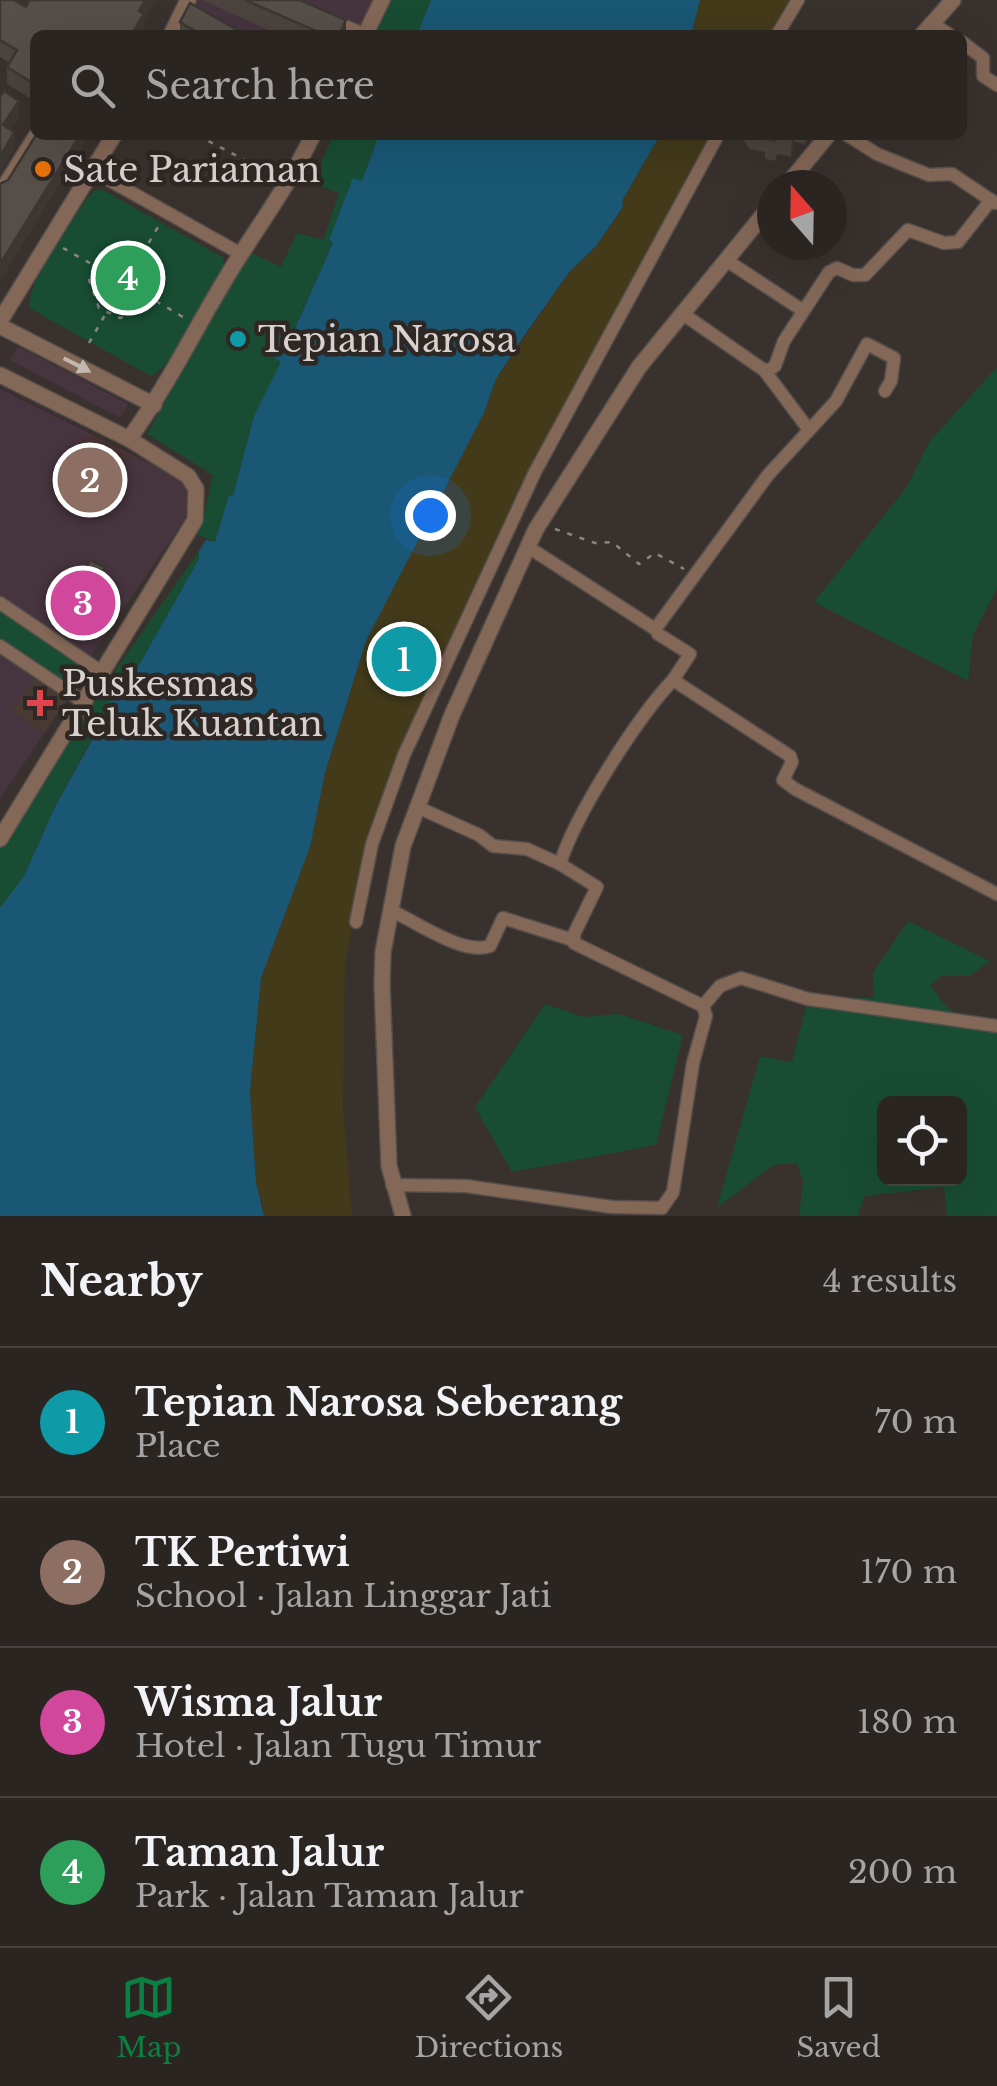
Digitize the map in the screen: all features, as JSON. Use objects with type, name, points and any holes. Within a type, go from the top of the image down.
[{"type":"street","points":[[173,30],[188,0]]},
{"type":"street","points":[[367,30],[382,0]]},
{"type":"street","points":[[780,30],[798,0]]},
{"type":"street","points":[[928,30],[953,0]]},
{"type":"street","points":[[313,14],[352,30]]},
{"type":"street","points":[[967,46],[991,59],[983,76],[997,84]]},
{"type":"street","points":[[0,191],[32,140]]},
{"type":"street","points":[[111,140],[0,324],[154,405]]},
{"type":"street","points":[[130,438],[289,184],[310,140]]},
{"type":"street","points":[[356,922],[372,844],[404,756],[535,472],[715,140]]},
{"type":"street","points":[[799,170],[824,140]]},
{"type":"street","points":[[766,372],[776,366],[784,341],[829,272],[837,268],[865,275],[908,230],[944,243],[958,242],[994,202],[952,174],[928,175],[877,154],[855,140]]},
{"type":"street","points":[[94,171],[242,254]]},
{"type":"street","points":[[403,1216],[392,1186],[387,1140],[382,984],[382,952],[402,846],[452,715],[540,523],[639,367],[757,222]]},
{"type":"street","points":[[726,260],[802,310]]},
{"type":"street","points":[[682,314],[766,372],[809,430]]},
{"type":"street","points":[[655,630],[768,475],[836,401],[866,344],[894,358],[891,382],[885,391]]},
{"type":"street","points":[[0,375],[130,438],[188,476],[196,489],[197,512],[196,520],[0,839]]},
{"type":"street","points":[[528,547],[690,654],[626,743],[580,819],[560,864]]},
{"type":"street","points":[[0,604],[104,672]]},
{"type":"street","points":[[0,646],[85,703]]},
{"type":"street","points":[[673,680],[790,756],[792,762],[782,780],[794,789],[997,894]]},
{"type":"street","points":[[417,806],[479,835],[493,846],[527,849],[597,887],[572,940]]},
{"type":"street","points":[[390,910],[453,942],[476,948],[490,946],[503,918],[508,918],[572,940],[703,1006],[706,1016],[694,1063],[673,1192],[662,1208],[612,1207],[466,1186],[392,1186]]},
{"type":"street","points":[[703,1006],[720,986],[741,978],[808,1000],[997,1026]]},
{"type":"path","points":[[206,140],[289,184]]},
{"type":"path","points":[[141,255],[161,222]]},
{"type":"path","points":[[58,245],[95,266]]},
{"type":"path","points":[[132,251],[151,260],[160,291],[150,309],[120,318],[99,308],[89,280],[95,266],[104,255],[132,251]]},
{"type":"path","points":[[155,300],[199,327]]},
{"type":"path","points":[[89,342],[107,312]]},
{"type":"path","points":[[540,523],[595,543],[612,542],[639,564],[651,554],[660,554],[694,574]]},
{"type":"shaded area","points":[[196,0],[266,0],[332,30],[182,30]]},
{"type":"shaded area","points":[[301,0],[373,0],[361,26]]},
{"type":"shaded area","points":[[18,346],[128,404],[120,418],[10,360]]},
{"type":"shaded area","points":[[0,389],[184,480],[189,506],[184,521],[90,657],[0,595]]},
{"type":"shaded area","points":[[88,433],[144,461],[127,454],[98,520],[54,500]]},
{"type":"shaded area","points":[[0,648],[70,696],[0,799]]},
{"type":"shaded area","name":"Puskesmas Teluk Kuantan","points":[[37,673],[70,696],[44,733],[11,711]]},
{"type":"green space","points":[[388,0],[431,0],[419,30],[376,30]]},
{"type":"green space","name":"Tepian Narosa","points":[[331,140],[377,140],[362,182],[354,179],[334,242],[289,341],[279,337],[271,355],[282,361],[254,416],[233,496],[229,496],[215,542],[195,534],[213,475],[147,434],[250,252],[281,267],[297,233],[323,240],[339,193],[313,183]]},
{"type":"green space","points":[[101,189],[224,258],[223,267],[180,344],[151,376],[29,308],[51,252],[86,200]]},
{"type":"green space","points":[[997,367],[997,588],[973,635],[968,681],[814,602],[906,488],[930,441]]},
{"type":"green space","points":[[199,551],[199,559],[126,688],[115,695],[56,805],[24,876],[0,908],[0,841]]},
{"type":"green space","points":[[0,606],[87,665],[69,690],[0,643]]},
{"type":"green space","points":[[908,921],[990,961],[969,976],[940,976],[931,985],[944,1004],[957,1014],[997,1022],[997,1216],[947,1216],[944,1187],[865,1196],[858,1216],[799,1216],[803,1181],[797,1163],[773,1165],[717,1208],[760,1056],[792,1062],[807,1004],[840,998],[874,998],[873,973]]},
{"type":"green space","points":[[545,1004],[584,1017],[619,1014],[683,1035],[656,1145],[512,1172],[475,1107]]},
{"type":"sand","points":[[700,0],[794,0],[775,30],[692,30]]},
{"type":"sand","points":[[657,140],[710,140],[518,511],[371,834],[345,964],[343,1108],[352,1216],[265,1216],[256,1182],[250,1091],[261,978],[310,847],[325,773],[366,641],[484,413],[496,379],[569,272],[596,246],[623,208],[622,201]]},
{"type":"water","points":[[431,0],[700,0],[692,30],[419,30]]},
{"type":"water","points":[[377,140],[657,140],[622,201],[623,207],[596,246],[569,272],[496,379],[484,413],[366,641],[325,773],[310,847],[261,978],[250,1091],[256,1182],[264,1216],[0,1216],[0,908],[24,876],[110,701],[126,688],[206,540],[215,542],[229,495],[233,496],[254,416],[281,362],[271,355],[279,337],[290,340],[333,243],[329,240],[353,178],[362,181]]},
{"type":"building","points":[[0,0],[14,0],[26,7],[30,0],[145,0],[139,11],[144,14],[134,30],[30,30],[30,81],[7,67],[17,50],[0,40]]},
{"type":"building","points":[[245,0],[300,0],[346,20],[341,30],[314,30]]},
{"type":"building","points":[[190,3],[237,30],[194,30],[180,22]]},
{"type":"building","points":[[4,91],[19,101],[3,125],[14,132],[0,157],[0,97]]},
{"type":"building","points":[[33,140],[77,140],[0,264],[0,184],[8,180]]},
{"type":"building","points":[[90,560],[105,567],[100,577],[110,584],[110,592],[97,616],[84,626],[61,615],[68,600],[55,594],[68,569],[77,574],[80,568],[85,570]]},
{"type":"place","name":"Sate Pariaman","points":[[43,169]]},
{"type":"place","name":"Taman Jalur","points":[[128,278]]},
{"type":"place","name":"Tepian Narosa","points":[[238,339]]},
{"type":"place","name":"TK Pertiwi","points":[[90,480]]},
{"type":"place","name":"Wisma Jalur","points":[[83,603]]},
{"type":"place","name":"Tepian Narosa Seberang","points":[[404,659]]},
{"type":"place","name":"Puskesmas Teluk Kuantan","points":[[40,703]]}]
